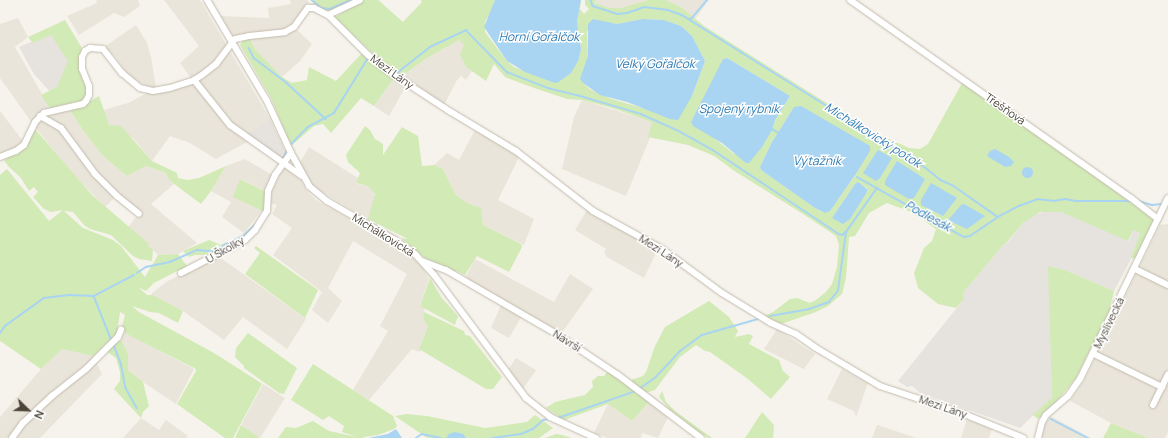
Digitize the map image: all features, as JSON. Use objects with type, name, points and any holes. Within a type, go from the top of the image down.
[{"type":"street","name":"Michálkovická","points":[[207,0],[267,101],[302,176],[313,190],[322,198],[406,247],[422,261],[526,398],[550,417],[596,438]]},
{"type":"street","points":[[328,16],[360,0]]},
{"type":"street","name":"Třešňová","points":[[850,0],[1131,198],[1158,220]]},
{"type":"street","points":[[0,157],[16,151],[24,145],[40,116],[48,111],[83,104],[86,101],[89,95],[89,86],[82,69],[82,57],[85,51],[90,48],[103,49],[122,73],[140,88],[153,91],[170,88],[194,80],[216,64],[232,41],[249,36],[285,32],[294,27],[311,4]]},
{"type":"street","name":"Mezi Lány","points":[[311,4],[328,16],[368,55],[385,69],[451,112],[516,151],[593,211],[662,249],[722,294],[771,324],[796,334],[816,348],[880,386],[964,414],[1023,438]]},
{"type":"street","points":[[194,80],[230,125],[302,176]]},
{"type":"street","points":[[40,116],[62,128],[95,174],[117,196],[139,214]]},
{"type":"street","name":"U Školky","points":[[181,273],[188,268],[203,263],[245,240],[255,230],[265,215],[268,191],[283,164],[291,154]]},
{"type":"street","name":"Myslivecká","points":[[1038,438],[1042,422],[1046,415],[1068,396],[1080,379],[1094,354],[1168,198]]},
{"type":"street","name":"Návrší","points":[[422,261],[446,270],[570,343],[618,375],[701,438]]},
{"type":"street","points":[[1135,269],[1168,285]]},
{"type":"street","points":[[12,438],[23,423],[52,396],[86,369],[118,337],[121,330]]},
{"type":"street","points":[[1094,354],[1162,387]]},
{"type":"street","points":[[1153,405],[1168,374]]},
{"type":"shaded area","points":[[96,0],[138,0],[140,6],[124,17],[114,13],[79,35],[67,16],[97,3]]},
{"type":"shaded area","points":[[164,0],[200,0],[270,119],[248,135],[249,141],[216,159],[190,143],[170,136],[152,161],[133,138],[109,125],[103,110],[128,103],[149,92],[148,87],[130,77],[114,55],[104,47],[136,25],[147,43],[156,87],[172,85],[191,78],[180,63],[199,46]]},
{"type":"shaded area","points":[[290,0],[307,0],[309,2],[306,12],[295,28],[312,44],[300,61],[282,77],[255,49],[250,39],[243,40],[232,35],[221,16],[269,18],[268,8],[291,4]]},
{"type":"shaded area","points":[[595,0],[648,0],[621,8],[610,8],[595,3]]},
{"type":"shaded area","points":[[666,0],[709,0],[695,19],[681,7]]},
{"type":"shaded area","points":[[18,18],[28,37],[15,47],[50,108],[40,113],[32,123],[0,78],[0,24]]},
{"type":"shaded area","points":[[54,32],[77,52],[53,95],[34,74],[19,47]]},
{"type":"shaded area","points":[[459,40],[464,45],[466,66],[472,71],[466,80],[461,76],[457,80],[444,105],[402,76],[427,58]]},
{"type":"shaded area","points":[[394,78],[406,86],[389,116],[374,106]]},
{"type":"shaded area","points":[[582,100],[653,122],[649,140],[626,196],[562,169],[574,117]]},
{"type":"shaded area","points":[[70,110],[82,129],[103,156],[127,176],[146,166],[166,173],[169,180],[174,184],[151,204],[197,243],[178,254],[158,255],[128,227],[137,216],[115,197],[105,207],[71,172],[35,127],[44,117],[54,113]]},
{"type":"shaded area","points":[[0,111],[23,141],[15,149],[0,154]]},
{"type":"shaded area","points":[[270,119],[285,151],[279,159],[247,135]]},
{"type":"shaded area","points":[[475,130],[520,155],[498,200],[534,219],[524,245],[483,225],[480,208],[467,203],[456,195],[443,169],[434,165],[447,153],[459,160]]},
{"type":"shaded area","points":[[309,147],[358,178],[357,184],[368,186],[373,190],[375,197],[369,220],[317,189],[305,177],[299,164]]},
{"type":"shaded area","points":[[245,159],[274,176],[266,192],[241,179],[234,197],[262,210],[244,233],[222,217],[231,202],[211,191],[226,166]]},
{"type":"shaded area","points":[[284,167],[301,180],[307,191],[317,201],[398,245],[421,265],[429,279],[420,305],[425,308],[423,319],[428,326],[419,349],[421,350],[420,352],[412,349],[369,400],[353,390],[388,331],[380,326],[407,274],[353,241],[328,288],[342,301],[328,323],[312,310],[322,292],[273,255],[292,228],[272,214],[277,205],[270,203],[271,193]]},
{"type":"shaded area","points":[[587,210],[658,249],[644,278],[607,257],[604,252],[606,249],[575,230]]},
{"type":"shaded area","points":[[1045,211],[1061,212],[1129,241],[1133,230],[1140,233],[1131,259],[1114,291],[1065,270],[1049,266],[1052,397],[1020,428],[920,393],[912,386],[907,387],[898,381],[964,299],[963,293],[1003,245],[1008,242],[1023,223],[1035,215]]},
{"type":"shaded area","points":[[1168,224],[1168,432],[1165,438],[1148,438],[1111,423],[1070,401],[1084,381],[1160,225]]},
{"type":"shaded area","points":[[218,256],[306,319],[287,349],[243,317],[224,340],[183,311],[151,294],[166,282]]},
{"type":"shaded area","points":[[475,259],[554,302],[570,274],[593,289],[561,334],[522,316],[509,338],[491,328],[501,305],[473,288],[466,276]]},
{"type":"shaded area","points":[[777,329],[815,354],[804,369],[764,349]]},
{"type":"shaded area","points":[[125,332],[194,369],[176,404],[128,370],[128,354],[121,340]]},
{"type":"shaded area","points":[[62,349],[93,356],[102,374],[40,438],[0,438],[0,417],[41,369]]},
{"type":"shaded area","points":[[516,358],[536,370],[523,389],[508,370]]},
{"type":"shaded area","points":[[842,369],[868,383],[856,417],[854,411],[827,399]]},
{"type":"shaded area","points":[[263,384],[285,398],[260,438],[241,425]]},
{"type":"shaded area","points":[[649,402],[668,417],[658,438],[642,433],[641,438],[607,438],[594,433],[608,404],[632,421]]},
{"type":"shaded area","points":[[1050,416],[1091,438],[1041,438],[1044,426]]},
{"type":"shaded area","points":[[141,418],[159,430],[166,420],[188,436],[187,438],[123,438]]},
{"type":"shaded area","points":[[967,419],[992,429],[989,438],[961,438]]},
{"type":"shaded area","points":[[878,425],[916,438],[872,438]]},
{"type":"green space","points":[[314,0],[356,0],[327,13],[313,7]]},
{"type":"green space","points":[[364,0],[378,0],[403,22],[422,2],[421,0],[495,0],[493,8],[485,22],[485,32],[507,61],[514,67],[552,82],[579,59],[581,49],[577,22],[581,0],[580,9],[584,14],[589,9],[585,5],[585,0],[595,0],[595,3],[610,8],[621,8],[648,0],[666,0],[681,7],[704,26],[873,132],[909,148],[920,149],[928,144],[961,85],[961,82],[1078,163],[1154,220],[1136,259],[1131,258],[1140,233],[1133,230],[1128,241],[1061,212],[1040,212],[1023,223],[1003,245],[963,293],[964,299],[956,308],[938,304],[918,288],[914,273],[924,248],[932,241],[936,229],[911,212],[887,203],[869,213],[855,236],[849,237],[846,278],[842,294],[828,306],[816,312],[781,324],[764,316],[773,312],[790,299],[797,298],[810,303],[826,292],[832,284],[837,267],[839,245],[836,236],[736,172],[714,156],[688,145],[648,137],[652,122],[612,108],[582,100],[567,99],[537,89],[505,77],[494,64],[486,81],[466,67],[460,55],[464,45],[459,40],[427,58],[402,76],[369,50],[335,17]],"holes":[[[643,19],[664,20],[681,26],[692,36],[705,61],[692,96],[656,112],[612,99],[591,90],[583,83],[588,56],[587,31],[609,23],[617,24]],[[727,58],[790,96],[775,120],[772,130],[734,154],[709,134],[717,72],[723,59]],[[794,107],[831,124],[856,138],[855,175],[830,211],[822,212],[815,208],[761,170],[760,167],[772,142]],[[858,183],[867,188],[867,192],[832,218],[855,184]]]},
{"type":"green space","points":[[65,20],[82,48],[79,59],[88,94],[86,98],[81,101],[50,108],[41,95],[57,87],[68,61],[51,35],[33,43],[28,37]]},
{"type":"green space","points":[[250,39],[255,49],[282,77],[292,83],[307,80],[309,67],[336,81],[362,53],[369,60],[394,78],[374,106],[361,98],[331,133],[323,124],[314,126],[291,146],[271,98],[240,45],[243,40]]},
{"type":"green space","points":[[99,96],[109,125],[121,126],[152,161],[177,173],[178,178],[188,180],[199,178],[226,166],[211,191],[201,204],[169,180],[166,173],[146,166],[127,176],[103,156],[82,129],[70,110],[85,106]]},
{"type":"green space","points":[[365,126],[370,130],[375,139],[383,144],[383,155],[402,127],[418,136],[422,166],[434,165],[443,169],[456,195],[467,203],[481,208],[483,225],[521,244],[522,247],[509,272],[477,256],[465,275],[457,271],[451,271],[425,258],[401,238],[408,239],[368,219],[375,194],[368,186],[356,183],[360,173],[348,162],[346,155]]},
{"type":"green space","points":[[35,129],[92,195],[149,244],[148,246],[153,250],[152,261],[139,259],[133,256],[111,235],[90,229],[84,225],[73,212],[64,211],[83,228],[113,240],[121,246],[145,277],[158,255],[178,254],[187,266],[154,283],[146,291],[138,287],[147,295],[153,295],[183,311],[178,323],[159,313],[150,312],[132,306],[139,312],[214,353],[262,384],[233,438],[225,438],[177,404],[196,369],[125,333],[122,326],[125,315],[120,312],[117,333],[93,356],[62,349],[41,369],[0,341],[0,175],[7,169],[49,221],[63,210],[51,212],[44,209],[33,197],[38,192],[34,187],[29,191],[21,178],[8,166],[4,160],[14,154]]},
{"type":"green space","points":[[240,179],[266,192],[265,212],[233,197]]},
{"type":"green space","points":[[209,240],[221,245],[226,242],[225,247],[209,255],[195,255],[189,257],[183,251]]},
{"type":"green space","points":[[256,246],[318,290],[305,318],[245,274],[260,253],[254,248]]},
{"type":"green space","points":[[1048,266],[1065,270],[1114,291],[1109,312],[1076,378],[1057,401],[1038,419],[1033,415],[1052,397]]},
{"type":"green space","points":[[430,278],[441,297],[458,316],[455,325],[420,306]]},
{"type":"green space","points":[[709,301],[729,317],[738,331],[735,337],[749,334],[753,336],[749,344],[779,360],[783,371],[790,377],[771,399],[748,379],[710,352],[705,351],[696,345],[680,357],[655,390],[645,393],[631,380],[643,376],[646,372],[655,346],[665,327]]},
{"type":"green space","points":[[424,312],[464,331],[465,335],[470,336],[502,377],[493,389],[486,389],[419,349],[428,326],[423,319]]},
{"type":"green space","points":[[248,333],[297,368],[284,394],[279,393],[244,368],[244,366],[235,357],[236,348]]},
{"type":"green space","points":[[121,340],[128,354],[128,370],[143,382],[149,406],[143,412],[141,418],[114,389],[120,381],[120,372],[116,358],[106,351]]},
{"type":"green space","points":[[313,364],[393,416],[397,426],[394,429],[378,435],[363,437],[365,438],[278,438],[286,427],[296,428],[313,421],[329,431],[357,437],[342,432],[344,426],[329,416],[323,420],[291,400]]},
{"type":"green space","points":[[608,371],[649,402],[632,421],[608,404],[564,420],[546,408],[555,402],[585,395],[593,387],[592,381],[598,376],[604,376]]},
{"type":"green space","points":[[662,391],[666,402],[675,411],[712,438],[708,438],[699,432],[670,410],[659,397]]},
{"type":"green space","points":[[762,412],[774,425],[773,438],[745,438]]},
{"type":"green space","points":[[407,414],[427,416],[485,428],[527,422],[535,415],[553,428],[539,438],[427,438],[395,416]]},
{"type":"green space","points":[[1111,423],[1148,438],[1103,438]]},
{"type":"green space","points":[[241,425],[260,438],[235,438]]},
{"type":"green space","points":[[556,434],[562,435],[572,438],[545,438]]},
{"type":"water","name":"Horní Gořalčok","points":[[495,0],[581,0],[577,22],[581,49],[579,59],[571,73],[557,83],[525,72],[507,61],[484,27]]},
{"type":"water","name":"Velký Gořalčok","points":[[593,19],[617,24],[643,19],[664,20],[681,26],[692,36],[705,61],[692,96],[678,120],[670,119],[627,102],[600,95],[583,83],[580,79],[588,56],[588,24]]},
{"type":"water","name":"Spojený rybník","points":[[727,58],[790,96],[775,120],[772,130],[762,147],[749,163],[746,163],[722,143],[693,126],[691,122],[723,59]]},
{"type":"water","name":"Výtažník","points":[[801,106],[870,146],[870,151],[855,175],[830,211],[825,213],[815,208],[761,170],[760,167],[772,142],[794,107]]},
{"type":"water","points":[[995,149],[1009,157],[1014,162],[1011,166],[1005,167],[987,156],[990,151]]},
{"type":"water","points":[[878,150],[892,158],[880,178],[876,181],[863,173]]},
{"type":"water","points":[[897,161],[925,179],[914,198],[909,199],[885,185],[885,181]]},
{"type":"water","points":[[1027,166],[1031,168],[1033,172],[1031,176],[1027,178],[1023,176],[1021,172],[1023,168]]},
{"type":"water","points":[[858,182],[867,189],[867,192],[850,219],[843,224],[832,218],[855,184]]},
{"type":"water","points":[[931,183],[957,198],[943,216],[921,205],[921,200]]},
{"type":"water","points":[[962,204],[985,216],[967,229],[948,220]]},
{"type":"water","points":[[396,429],[402,438],[368,438],[388,434]]},
{"type":"water","points":[[455,432],[463,434],[466,438],[446,438],[449,434]]},
{"type":"waterway","name":"Michálkovický potok","points":[[312,0],[322,8],[330,9],[351,0]]},
{"type":"waterway","name":"Michálkovický potok","points":[[591,0],[593,6],[618,14],[627,13],[644,7],[668,10],[682,15],[926,168],[941,180],[954,186],[998,217],[1019,206],[1038,199],[1054,201],[1065,199],[1076,201],[1131,201]]},
{"type":"waterway","points":[[690,19],[707,0]]},
{"type":"waterway","points":[[371,56],[373,55],[397,73],[430,47],[466,30],[507,72],[548,88],[641,114],[677,130],[713,150],[839,234],[842,235],[846,232]]},
{"type":"waterway","points":[[249,48],[254,58],[287,83],[326,119]]},
{"type":"waterway","points":[[290,145],[308,127],[334,113],[368,58]]},
{"type":"waterway","name":"Podlesák","points":[[772,129],[779,133]]},
{"type":"waterway","points":[[282,159],[287,150]]},
{"type":"waterway","name":"Podlesák","points":[[857,177],[964,237],[970,236],[998,217]]},
{"type":"waterway","points":[[770,316],[809,309],[829,302],[838,291],[846,232],[877,188]]},
{"type":"waterway","name":"Michálkovický potok","points":[[1139,201],[1152,205],[1162,204]]},
{"type":"waterway","points":[[137,273],[146,267],[170,262],[197,250],[213,251],[243,236],[256,224]]},
{"type":"waterway","points":[[0,333],[5,326],[44,298],[69,295],[94,296],[134,275]]},
{"type":"waterway","points":[[94,296],[112,341]]},
{"type":"waterway","points":[[639,389],[655,378],[680,351],[702,335],[758,319]]},
{"type":"waterway","points":[[114,345],[121,363],[126,388],[137,408]]},
{"type":"waterway","points":[[558,418],[636,391]]},
{"type":"waterway","points":[[493,438],[521,434],[533,429],[543,420],[549,419]]},
{"type":"waterway","points":[[1051,419],[1088,438]]},
{"type":"waterway","points":[[416,438],[422,434],[441,438]]}]
